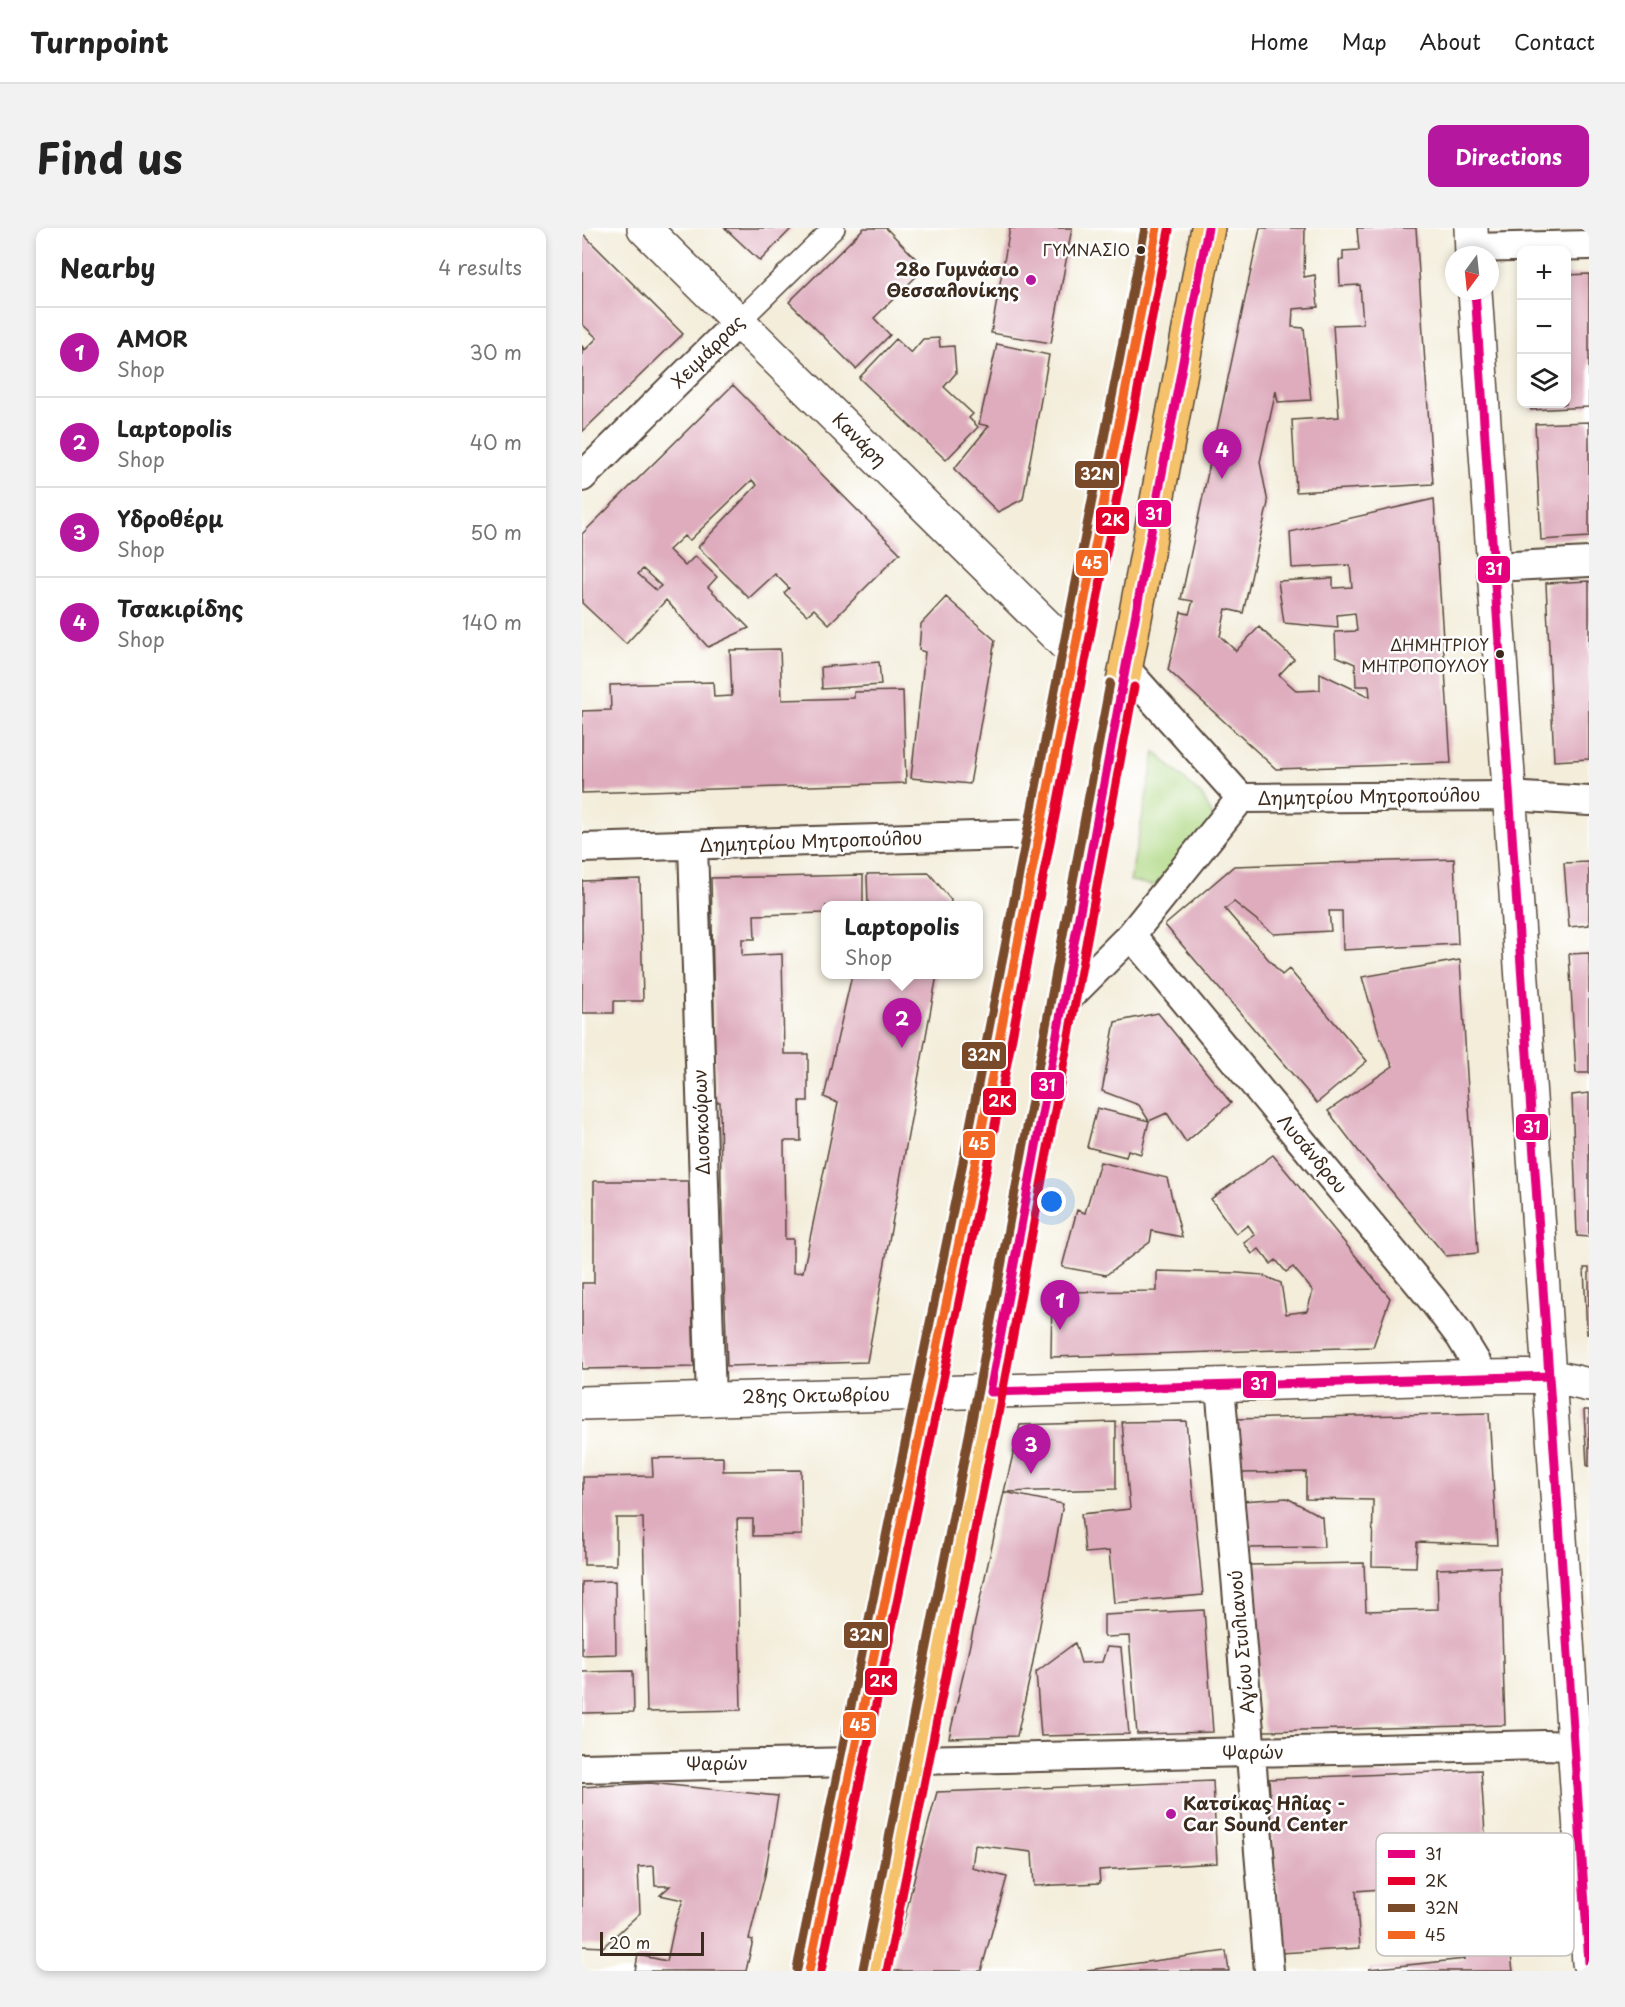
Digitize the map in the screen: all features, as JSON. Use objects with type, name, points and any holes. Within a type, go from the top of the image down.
[{"type":"main road","points":[[809,1971],[974,1168],[1157,228]]},
{"type":"main road","points":[[875,1971],[990,1392],[1208,228]]},
{"type":"street","name":"Κανάρη","points":[[644,228],[1074,653]]},
{"type":"street","name":"Χειμάρρας","points":[[582,477],[834,228]]},
{"type":"street","points":[[1472,244],[1589,245]]},
{"type":"street","points":[[1476,300],[1550,1376],[1582,1747],[1589,1963]]},
{"type":"street","points":[[1494,567],[1589,562]]},
{"type":"street","points":[[1125,668],[1241,798]]},
{"type":"street","name":"Δημητρίου Μητροπούλου","points":[[1063,1003],[1131,935],[1241,798],[1510,796],[1589,801]]},
{"type":"street","name":"Δημητρίου Μητροπούλου","points":[[582,848],[1039,834]]},
{"type":"street","name":"Διοσκούρων","points":[[693,846],[711,1399]]},
{"type":"street","name":"Λυσάνδρου","points":[[1131,935],[1432,1299],[1460,1336],[1485,1377]]},
{"type":"street","name":"28ης Οκτωβρίου","points":[[582,1403],[1485,1377],[1550,1376],[1589,1385]]},
{"type":"street","name":"Αγίου Στυλιανού","points":[[1220,1385],[1269,1971]]},
{"type":"street","name":"Ψαρών","points":[[917,1760],[1545,1745],[1582,1747]]},
{"type":"street","name":"Ψαρών","points":[[582,1768],[852,1762]]},
{"type":"green space","points":[[1155,752],[1203,797],[1214,819],[1155,886],[1130,881]]},
{"type":"building","points":[[725,228],[792,228],[760,261]]},
{"type":"building","points":[[864,228],[886,228],[925,268],[874,318],[890,335],[856,369],[789,302]]},
{"type":"building","name":"28ο Γυμνάσιο Θεσσαλονίκης","points":[[1010,228],[1072,228],[1051,343],[991,333]]},
{"type":"building","points":[[1260,228],[1305,228],[1304,277],[1315,275],[1318,307],[1293,309],[1292,327],[1304,328],[1311,400],[1278,402],[1276,391],[1260,462],[1268,503],[1243,613],[1226,609],[1220,636],[1236,651],[1259,627],[1294,659],[1279,675],[1297,691],[1320,690],[1320,673],[1370,697],[1369,686],[1356,686],[1355,664],[1336,656],[1335,632],[1357,631],[1355,613],[1337,615],[1338,628],[1284,623],[1278,581],[1333,578],[1333,588],[1352,587],[1350,565],[1292,568],[1290,532],[1434,499],[1451,763],[1276,769],[1168,670],[1181,612],[1189,614],[1193,601],[1181,599]]},
{"type":"building","points":[[1357,228],[1416,228],[1433,484],[1296,492],[1292,420],[1339,417],[1333,325],[1363,324],[1360,285],[1340,286],[1339,260],[1343,260],[1343,251],[1359,250]]},
{"type":"building","points":[[582,233],[683,334],[582,432],[582,346],[585,350],[597,338],[582,324]]},
{"type":"building","points":[[1589,274],[1589,407],[1571,408],[1571,275]]},
{"type":"building","points":[[939,338],[940,347],[954,346],[956,373],[944,387],[973,414],[969,418],[978,427],[946,460],[859,378],[896,339],[911,353],[923,339]]},
{"type":"building","points":[[997,344],[1049,355],[1023,499],[998,512],[954,469],[989,426],[979,424]]},
{"type":"building","points":[[733,385],[900,553],[829,624],[814,609],[807,615],[784,593],[789,588],[775,574],[749,598],[698,547],[757,485],[752,480],[689,541],[684,536],[669,550],[685,566],[695,556],[717,577],[708,587],[749,628],[708,647],[666,600],[626,644],[582,603],[582,534]],"holes":[[[643,569],[661,586],[656,590],[638,574]]]},
{"type":"building","points":[[1531,408],[1570,408],[1531,410]]},
{"type":"building","points":[[1589,422],[1589,537],[1541,540],[1535,424]]},
{"type":"building","points":[[1589,581],[1589,759],[1554,761],[1546,583]]},
{"type":"building","points":[[946,597],[995,640],[970,784],[911,778],[925,652],[919,650],[921,624]]},
{"type":"building","points":[[780,649],[782,700],[854,698],[854,692],[903,691],[906,783],[582,793],[582,711],[611,710],[610,685],[713,682],[714,697],[732,696],[730,650]]},
{"type":"building","points":[[879,662],[881,685],[822,689],[821,667]]},
{"type":"building","points":[[1454,859],[1458,944],[1343,950],[1342,911],[1329,911],[1331,931],[1274,934],[1234,902],[1225,909],[1282,975],[1289,969],[1367,1061],[1317,1103],[1165,925],[1234,866]]},
{"type":"building","points":[[1589,862],[1589,925],[1569,927],[1564,863]]},
{"type":"building","points":[[929,873],[951,901],[868,901],[867,874]]},
{"type":"building","points":[[863,875],[863,901],[821,901],[821,913],[754,915],[755,939],[742,939],[742,956],[782,954],[784,1054],[808,1054],[808,1101],[800,1101],[801,1141],[784,1141],[785,1239],[793,1239],[793,1273],[803,1272],[838,1103],[824,1097],[851,979],[936,979],[867,1362],[727,1366],[720,1102],[716,1102],[711,878]]},
{"type":"building","points":[[640,879],[643,1001],[614,1001],[614,1013],[582,1013],[582,881]]},
{"type":"building","points":[[1589,953],[1589,1073],[1576,1073],[1569,954]]},
{"type":"building","points":[[1460,960],[1478,1253],[1446,1256],[1363,1157],[1328,1111],[1393,1066],[1380,1037],[1362,977]]},
{"type":"building","points":[[1158,1013],[1231,1103],[1186,1142],[1167,1113],[1149,1121],[1139,1105],[1102,1091],[1115,1022]]},
{"type":"building","points":[[1589,1093],[1589,1237],[1577,1236],[1572,1095]]},
{"type":"building","points":[[1097,1108],[1149,1121],[1141,1154],[1128,1150],[1126,1157],[1087,1147]]},
{"type":"building","points":[[1273,1155],[1390,1298],[1373,1347],[1051,1357],[1052,1292],[1157,1291],[1157,1271],[1262,1275],[1281,1283],[1286,1314],[1307,1311],[1313,1291],[1293,1267],[1286,1272],[1276,1260],[1271,1264],[1259,1249],[1252,1254],[1244,1243],[1255,1235],[1248,1225],[1236,1234],[1211,1199]]},
{"type":"building","points":[[1100,1162],[1167,1178],[1182,1237],[1152,1231],[1150,1242],[1106,1275],[1062,1267],[1077,1210],[1085,1213]]},
{"type":"building","points":[[594,1181],[689,1181],[694,1367],[582,1369],[582,1283],[594,1283]]},
{"type":"building","points":[[1584,1268],[1589,1268],[1589,1334],[1587,1334]]},
{"type":"building","points":[[1584,1410],[1589,1410],[1589,1466],[1587,1466]]},
{"type":"building","points":[[1489,1413],[1497,1545],[1417,1542],[1416,1567],[1372,1566],[1373,1500],[1306,1499],[1306,1472],[1239,1473],[1234,1419]]},
{"type":"building","points":[[1186,1421],[1203,1595],[1114,1603],[1109,1551],[1085,1553],[1081,1514],[1130,1509],[1122,1422]]},
{"type":"building","points":[[1116,1422],[1116,1489],[1004,1492],[1020,1425]]},
{"type":"building","points":[[723,1457],[723,1471],[801,1470],[802,1535],[753,1536],[753,1519],[737,1519],[741,1710],[647,1712],[643,1518],[616,1518],[616,1565],[584,1565],[583,1477],[653,1476],[652,1458]]},
{"type":"building","points":[[1004,1492],[1063,1504],[1017,1736],[949,1738]]},
{"type":"building","points":[[1287,1498],[1322,1517],[1324,1547],[1246,1548],[1242,1501]]},
{"type":"building","points":[[1364,1563],[1366,1611],[1438,1609],[1437,1569],[1500,1567],[1505,1725],[1264,1731],[1248,1565]]},
{"type":"building","points":[[615,1581],[616,1654],[582,1655],[582,1582]]},
{"type":"building","points":[[1204,1610],[1213,1732],[1137,1734],[1129,1636],[1104,1637],[1104,1615]]},
{"type":"building","points":[[1075,1643],[1081,1663],[1102,1662],[1107,1647],[1121,1648],[1129,1734],[1041,1736],[1036,1672]]},
{"type":"building","points":[[633,1671],[634,1712],[582,1713],[582,1672]]},
{"type":"building","points":[[1481,1770],[1485,1833],[1376,1833],[1376,1889],[1356,1891],[1360,1948],[1281,1953],[1269,1779]]},
{"type":"building","points":[[1213,1781],[1217,1863],[1099,1870],[1100,1883],[1034,1886],[1032,1852],[975,1845],[972,1868],[1007,1877],[981,1971],[892,1971],[937,1792]]},
{"type":"building","points":[[650,1783],[778,1796],[765,1875],[749,1939],[753,1940],[746,1971],[635,1971],[638,1955],[667,1961],[675,1923],[683,1900],[660,1895],[670,1886],[655,1886],[654,1866],[638,1867],[640,1913],[603,1947],[582,1946],[582,1787]]},
{"type":"building","points":[[1226,1951],[1229,1971],[1088,1971],[1088,1970]]},
{"type":"building","points":[[1465,1956],[1511,1956],[1513,1971],[1369,1971],[1369,1969],[1465,1959]]},
{"type":"transit line","name":"32Ν","points":[[797,1969],[962,1167],[1145,228]]},
{"type":"transit line","name":"45","points":[[809,1971],[974,1169],[1157,228]]},
{"type":"transit line","name":"31","points":[[1208,228],[990,1392],[1550,1376]]},
{"type":"transit line","name":"2Κ","points":[[821,1971],[986,1171],[1169,230]]},
{"type":"transit line","name":"31","points":[[1476,300],[1589,1963]]},
{"type":"transit line","name":"32Ν","points":[[863,1969],[978,1390],[1110,683]]},
{"type":"transit line","name":"2Κ","points":[[887,1971],[1002,1394],[1134,687]]},
{"type":"place","name":"ΓΥΜΝΑΣΙΟ","points":[[1141,250]]},
{"type":"place","name":"28ο Γυμνάσιο Θεσσαλονίκης","points":[[1031,280]]},
{"type":"place","name":"Τσακιρίδης","points":[[1222,479]]},
{"type":"place","name":"ΔΗΜΗΤΡΙΟΥ ΜΗΤΡΟΠΟΥΛΟΥ","points":[[1500,654]]},
{"type":"place","name":"Laptopolis","points":[[902,1048]]},
{"type":"place","name":"AMOR","points":[[1060,1330]]},
{"type":"place","name":"Υδροθέρμ","points":[[1031,1474]]},
{"type":"place","name":"Κατσίκας Ηλίας - Car Sound Center","points":[[1171,1814]]}]
